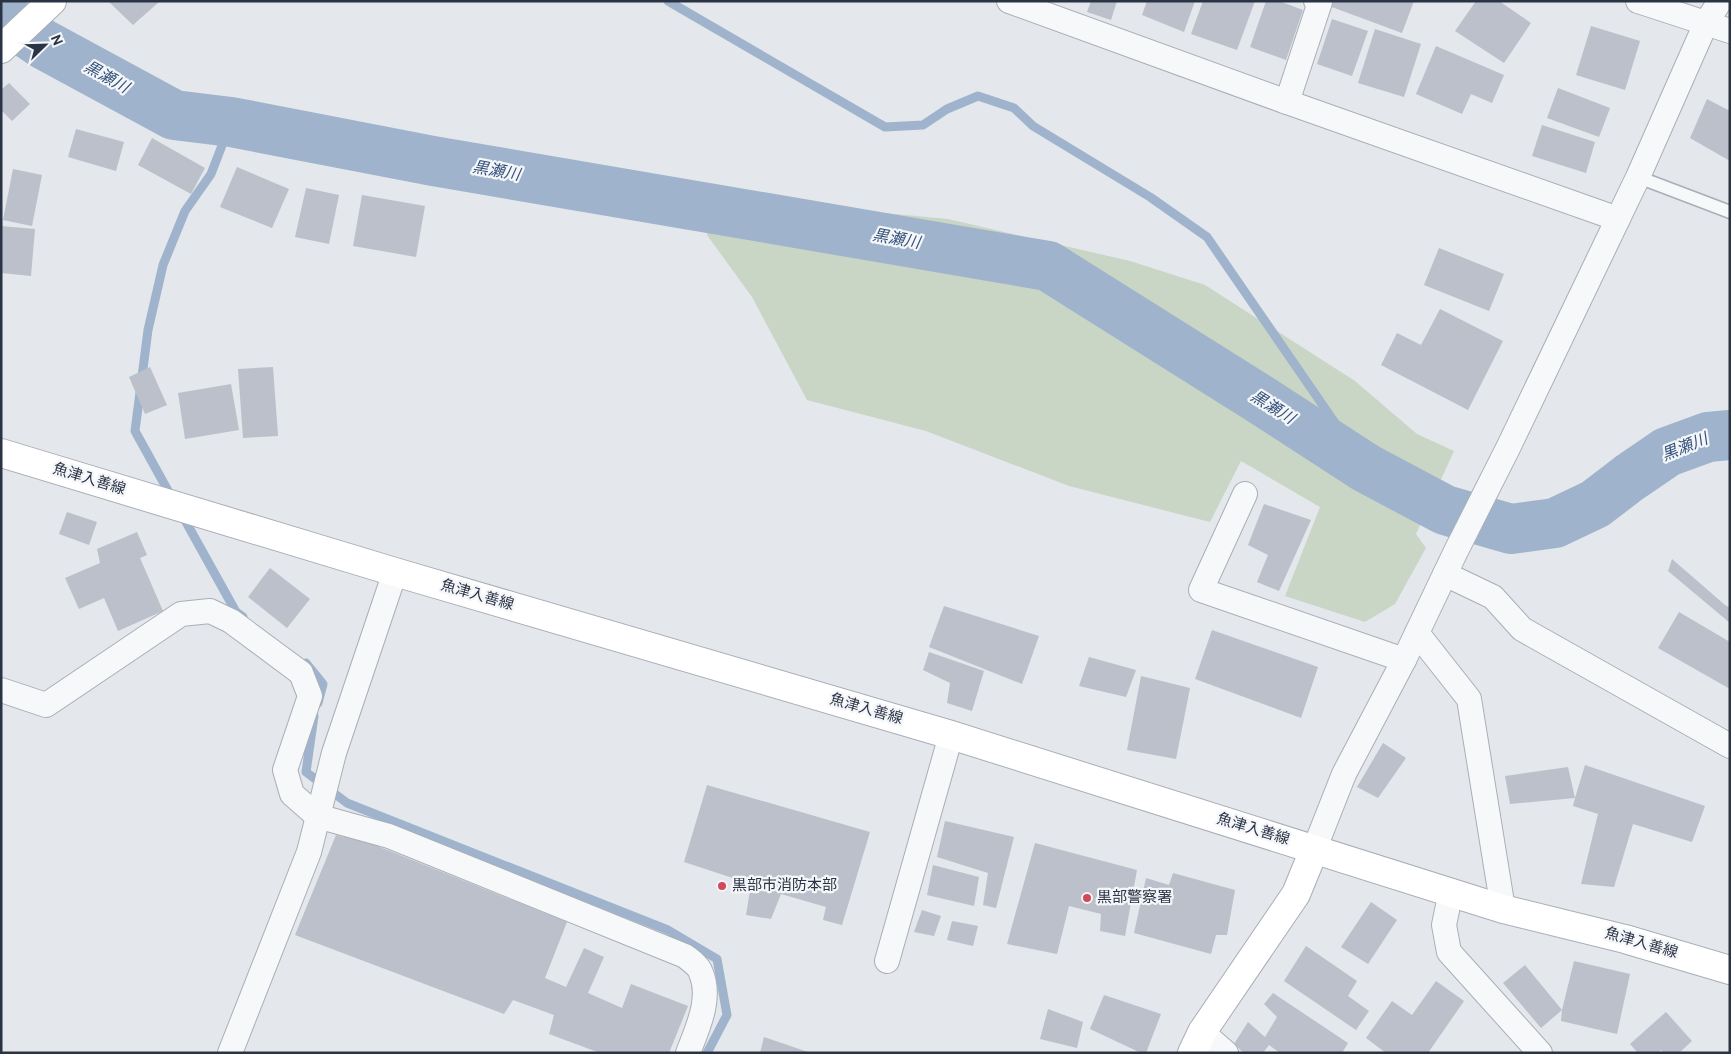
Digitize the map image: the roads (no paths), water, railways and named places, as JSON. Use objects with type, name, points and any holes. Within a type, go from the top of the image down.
[{"type":"main road","points":[[2,47],[52,1]]},
{"type":"main road","name":"魚津入善線","points":[[1,453],[395,572],[951,736],[1451,891],[1503,909],[1625,938],[1730,970]]},
{"type":"main road","points":[[1197,1043],[1296,894],[1314,850]]},
{"type":"street","points":[[1009,1],[1287,102],[1618,218]]},
{"type":"street","points":[[1287,102],[1320,2],[1316,1]]},
{"type":"street","points":[[1638,1],[1730,31]]},
{"type":"street","points":[[1314,850],[1344,774],[1404,660],[1508,448],[1638,177],[1706,23],[1720,1]]},
{"type":"street","points":[[1245,494],[1201,590],[1404,660]]},
{"type":"street","points":[[230,1053],[309,852],[334,753],[395,572]]},
{"type":"street","points":[[1445,574],[1493,597],[1522,629],[1730,746]]},
{"type":"street","points":[[1,690],[46,706],[181,614],[210,611],[231,621],[301,673],[310,696],[285,770],[292,794],[317,816],[389,836],[685,956],[701,972],[704,990],[703,1011],[688,1053]]},
{"type":"street","points":[[1417,633],[1469,699],[1503,909]]},
{"type":"street","points":[[887,961],[951,736]]},
{"type":"street","points":[[1451,891],[1444,926],[1449,952],[1540,1053]]},
{"type":"street","points":[[1197,1043],[1226,1053]]},
{"type":"lane","points":[[1638,177],[1730,212]]},
{"type":"waterway","points":[[668,1],[885,127],[923,125],[947,109],[978,96],[1014,108],[1033,126],[1150,197],[1207,237],[1366,468]]},
{"type":"waterway","name":"黒瀬川","points":[[1,15],[43,44],[174,115],[231,122],[433,161],[1048,266],[1366,468],[1445,510],[1511,529],[1555,523],[1595,504],[1667,452],[1708,437],[1730,435]]},
{"type":"waterway","points":[[172,498],[135,431],[148,330],[163,265],[185,211],[211,174],[231,122]]},
{"type":"waterway","points":[[181,513],[236,612],[243,617]]},
{"type":"waterway","points":[[306,663],[323,684],[318,703]]},
{"type":"waterway","points":[[314,716],[306,772],[347,803],[668,930],[717,959],[727,1015],[707,1053]]},
{"type":"place","name":"黒部市消防本部","points":[[722,886]]},
{"type":"place","name":"黒部警察署","points":[[1087,898]]}]
